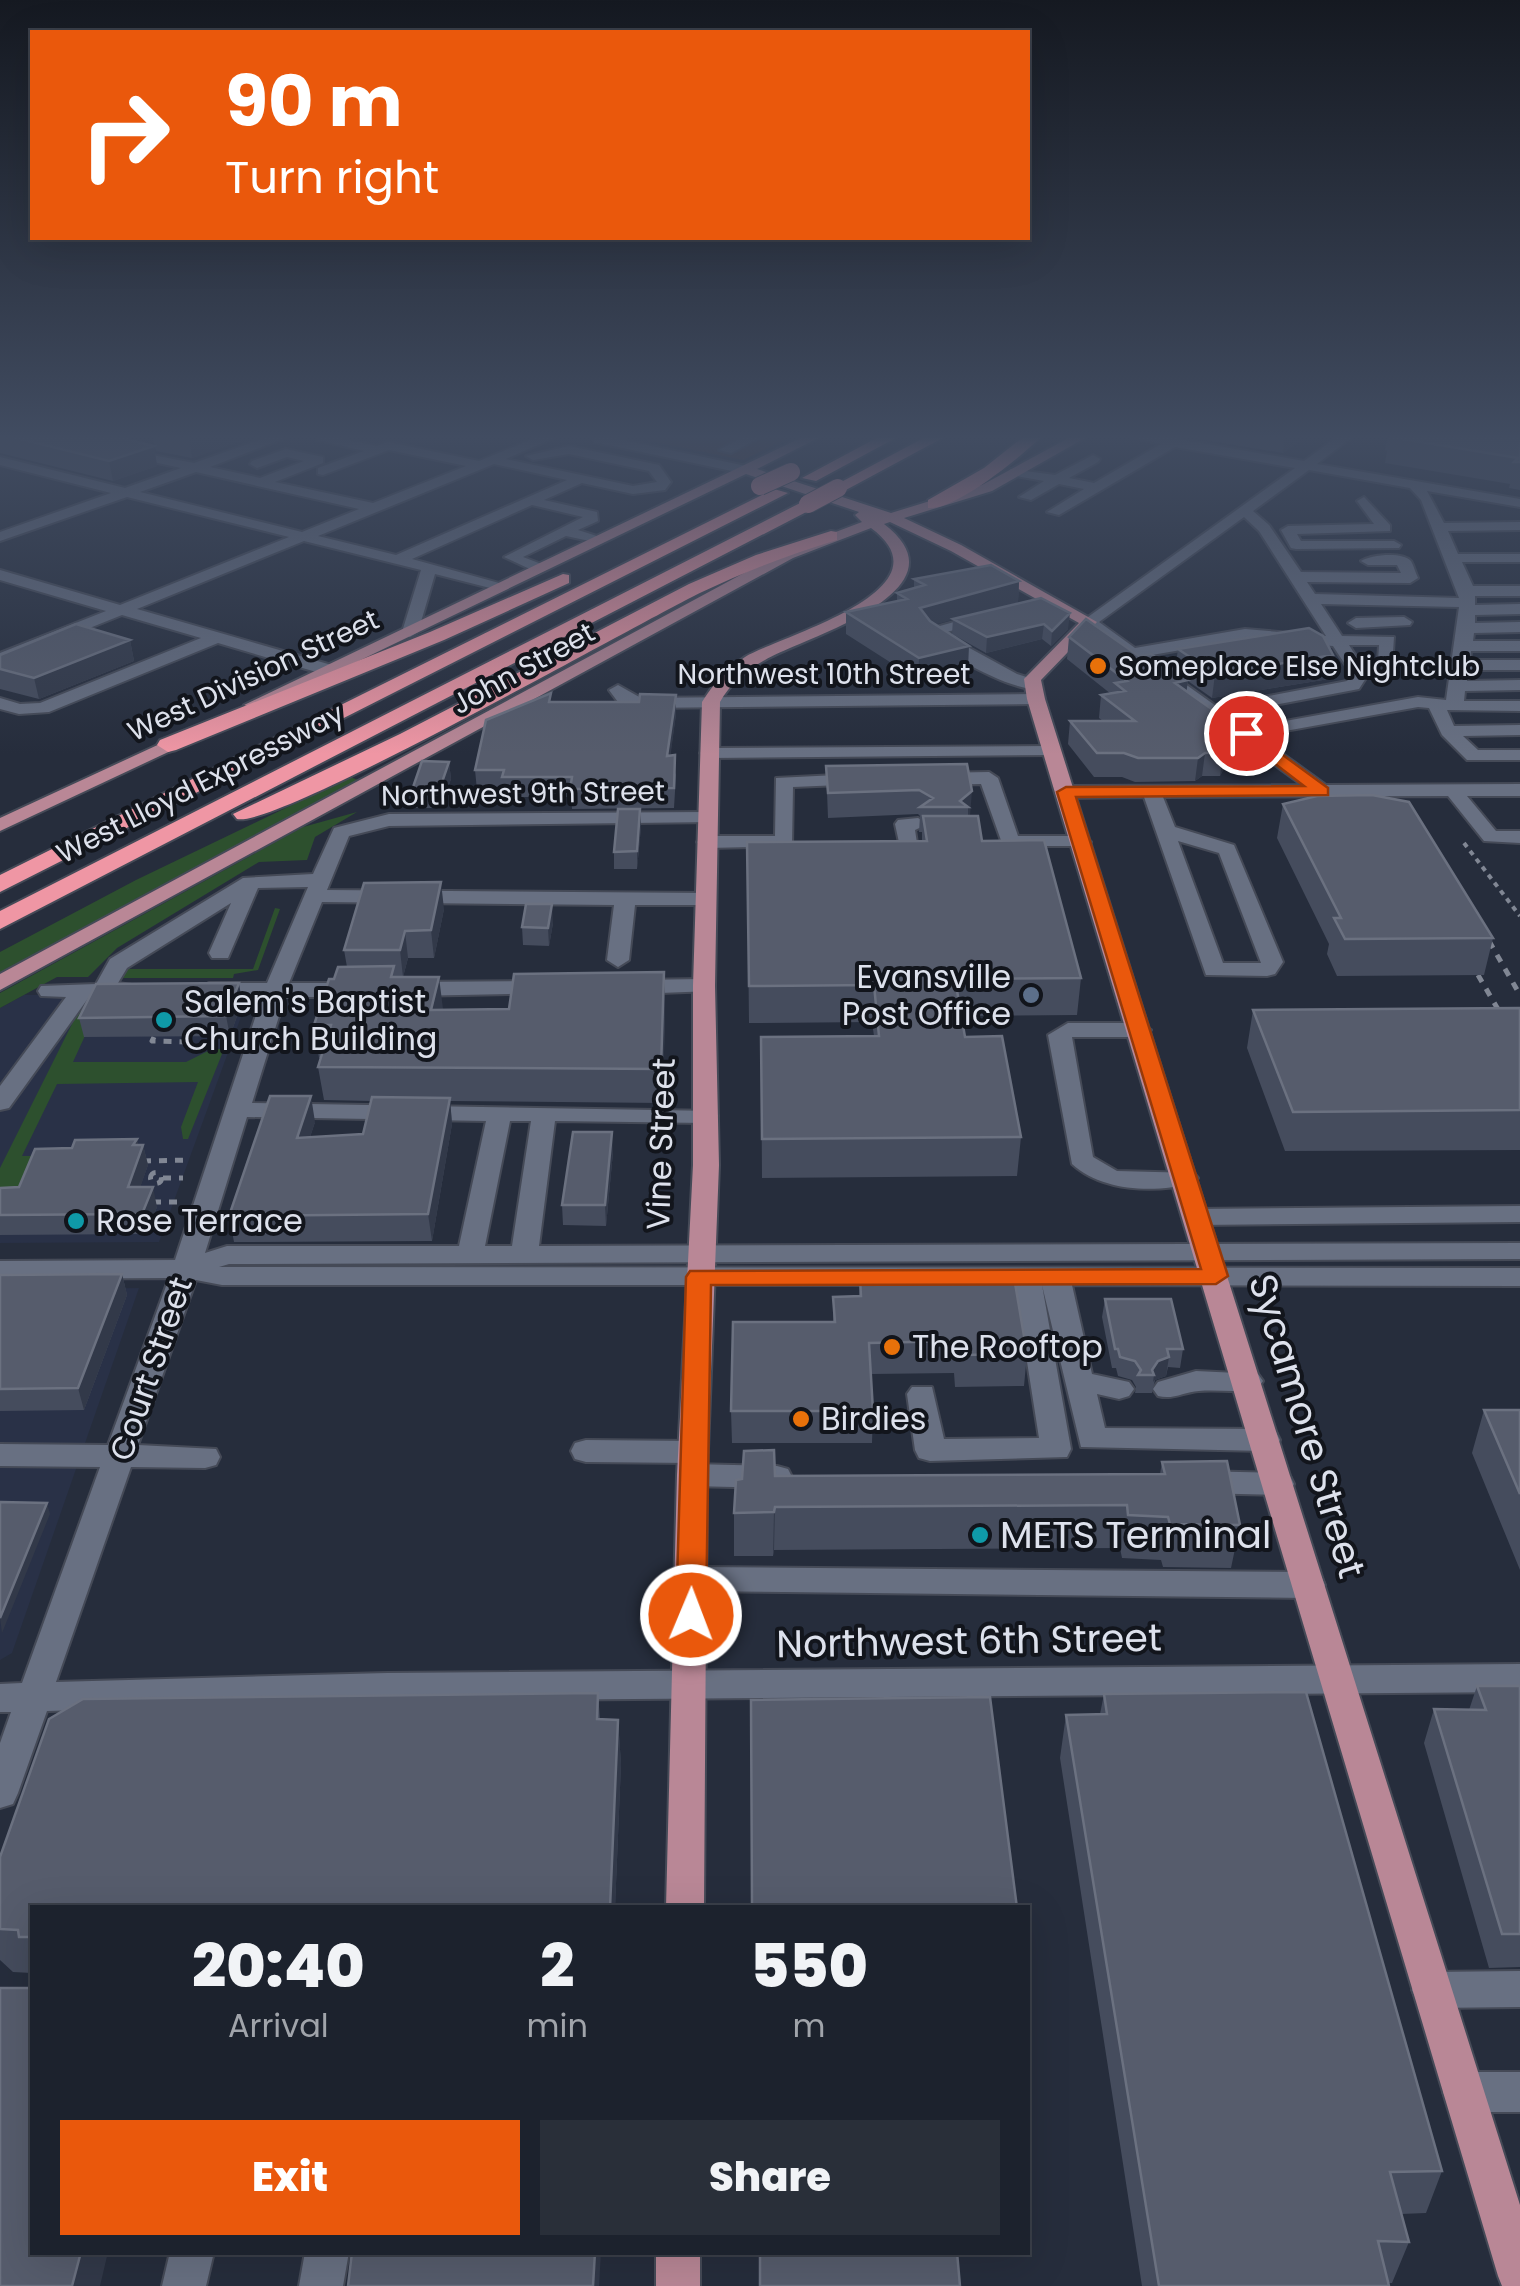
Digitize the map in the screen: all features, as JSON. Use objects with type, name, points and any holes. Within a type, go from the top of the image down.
[{"type":"highway","points":[[168,745],[489,614],[631,541]]},
{"type":"highway","name":"West Lloyd Expressway","points":[[0,885],[685,541]]},
{"type":"highway","name":"West Lloyd Expressway","points":[[0,920],[737,541]]},
{"type":"highway","points":[[110,864],[272,803],[403,740],[720,576],[778,551],[814,541]]},
{"type":"main road","name":"West Division Street","points":[[1,824],[598,541]]},
{"type":"main road","name":"John Street","points":[[0,983],[788,554],[820,541]]},
{"type":"main road","points":[[711,702],[740,668],[774,648],[862,611],[889,590],[896,580],[900,559],[892,541]]},
{"type":"main road","points":[[924,541],[1088,622],[1032,679],[1034,692]]},
{"type":"main road","name":"Sycamore Street","points":[[1034,692],[1520,2276]]},
{"type":"main road","name":"Vine Street","points":[[685,1905],[692,1464],[706,1116],[704,986],[711,702]]},
{"type":"main road","points":[[678,2255],[678,2286]]},
{"type":"street","points":[[0,659],[291,541]]},
{"type":"street","points":[[321,541],[502,586]]},
{"type":"street","points":[[397,560],[442,541]]},
{"type":"street","points":[[539,568],[512,556],[544,541]]},
{"type":"street","points":[[1201,541],[1088,622],[1322,791]]},
{"type":"street","points":[[1215,711],[1353,685],[1360,674],[1271,541]]},
{"type":"street","points":[[1294,541],[1296,545]]},
{"type":"street","points":[[1443,541],[1458,579],[1464,646],[1457,686],[1444,704],[1448,731],[1473,756],[1520,755]]},
{"type":"street","points":[[1458,579],[1503,541]]},
{"type":"street","points":[[1458,579],[1520,542]]},
{"type":"street","points":[[1275,545],[1394,545]]},
{"type":"street","points":[[1458,579],[1520,558]]},
{"type":"street","points":[[1296,577],[1410,578],[1403,561],[1308,561]]},
{"type":"street","points":[[410,632],[428,568]]},
{"type":"street","points":[[0,575],[329,670]]},
{"type":"street","points":[[1310,599],[1458,579],[1520,575]]},
{"type":"street","points":[[1458,579],[1520,591]]},
{"type":"street","points":[[1458,579],[1520,609]]},
{"type":"street","points":[[1458,579],[1520,627]]},
{"type":"street","points":[[0,592],[25,582]]},
{"type":"street","points":[[1034,692],[930,631],[1054,602]]},
{"type":"street","points":[[1326,624],[1404,622]]},
{"type":"street","points":[[1134,653],[1245,634],[1336,641],[1388,640],[1386,662]]},
{"type":"street","points":[[0,703],[19,709],[44,708],[216,638]]},
{"type":"street","points":[[1464,646],[1520,646]]},
{"type":"street","points":[[1460,665],[1520,665]]},
{"type":"street","points":[[1457,686],[1520,686]]},
{"type":"street","name":"Northwest 10th Street","points":[[618,690],[624,698],[640,703],[1034,692]]},
{"type":"street","points":[[1246,733],[1444,704],[1520,706]]},
{"type":"street","points":[[1448,731],[1520,730]]},
{"type":"street","points":[[709,752],[1052,751]]},
{"type":"street","points":[[914,779],[989,778],[999,834],[1081,842]]},
{"type":"street","points":[[707,842],[794,842],[783,782],[877,780]]},
{"type":"street","points":[[1066,792],[1520,790]]},
{"type":"street","points":[[1455,791],[1491,837],[1520,837]]},
{"type":"street","points":[[1150,792],[1158,804],[1166,831],[1214,970],[1266,969],[1272,962],[1226,850],[1166,831]]},
{"type":"street","name":"Northwest 9th Street","points":[[342,832],[389,820],[707,818]]},
{"type":"street","name":"Court Street","points":[[0,1793],[17,1698],[121,1454],[186,1269],[276,990],[342,832]]},
{"type":"street","points":[[220,953],[250,882]]},
{"type":"street","points":[[0,1103],[118,964],[250,882],[318,888],[706,899]]},
{"type":"street","points":[[618,960],[625,898]]},
{"type":"street","points":[[606,987],[704,986]]},
{"type":"street","points":[[177,990],[568,988]]},
{"type":"street","points":[[50,990],[140,990]]},
{"type":"street","points":[[1139,1030],[1068,1030],[1060,1036],[1081,1158],[1094,1174],[1118,1179],[1184,1178]]},
{"type":"street","points":[[237,1110],[706,1116]]},
{"type":"street","points":[[470,1254],[499,1114]]},
{"type":"street","points":[[524,1254],[544,1115]]},
{"type":"street","points":[[1196,1217],[1520,1214]]},
{"type":"street","points":[[186,1269],[227,1255],[524,1254],[699,1265],[1041,1276],[1211,1264],[1520,1251]]},
{"type":"street","points":[[0,1270],[186,1269],[222,1276],[699,1265],[1211,1264],[1520,1277]]},
{"type":"street","points":[[1041,1276],[1104,1384],[1092,1440],[1266,1440]]},
{"type":"street","points":[[922,1394],[930,1450],[1056,1449],[1041,1276]]},
{"type":"street","points":[[1176,1382],[1248,1381]]},
{"type":"street","points":[[586,1451],[810,1477]]},
{"type":"street","points":[[0,1455],[205,1457]]},
{"type":"street","points":[[927,1478],[992,1480]]},
{"type":"street","points":[[1162,1482],[1279,1484]]},
{"type":"street","points":[[692,1579],[1309,1585]]},
{"type":"street","name":"Northwest 6th Street","points":[[17,1698],[386,1687],[1520,1678]]},
{"type":"street","points":[[1432,1990],[1520,1989]]},
{"type":"street","points":[[1464,2092],[1520,2092]]},
{"type":"street","points":[[184,2286],[191,2255]]},
{"type":"street","points":[[322,2286],[327,2255]]},
{"type":"path","points":[[1456,832],[1520,916]]},
{"type":"path","points":[[1485,934],[1520,995]]},
{"type":"path","points":[[1478,975],[1503,1018]]},
{"type":"path","points":[[154,1037],[152,1040],[190,1042]]},
{"type":"path","points":[[140,1161],[189,1160]]},
{"type":"path","points":[[146,1179],[157,1174],[162,1178],[183,1178]]},
{"type":"path","points":[[135,1203],[208,1201]]},
{"type":"shaded area","points":[[24,995],[249,995],[159,1242],[0,1243],[0,1008]]},
{"type":"shaded area","points":[[139,1288],[12,1653],[0,1660],[0,1290]]},
{"type":"green space","points":[[350,777],[358,780],[0,973],[0,952],[136,880]]},
{"type":"green space","points":[[357,812],[315,837],[307,860],[259,862],[117,948],[88,977],[57,977],[0,1008],[0,993],[303,827]]},
{"type":"green space","points":[[275,908],[280,909],[258,970],[234,974],[233,978],[123,978],[127,969],[253,969]]},
{"type":"green space","points":[[100,1003],[73,1062],[186,1062],[212,1049],[224,1049],[188,1139],[183,1139],[181,1127],[198,1082],[57,1084],[22,1156],[81,1156],[0,1206],[0,1168],[82,1004]]},
{"type":"building","points":[[991,565],[1019,581],[920,608],[930,621],[969,646],[919,658],[846,612],[907,599],[897,593],[925,585],[914,579]]},
{"type":"building","points":[[1041,598],[1070,613],[1052,631],[1044,624],[987,637],[953,619]]},
{"type":"building","points":[[1086,619],[1139,656],[1151,654],[1188,680],[1175,683],[1237,727],[1223,752],[1205,753],[1198,758],[1097,753],[1070,721],[1135,721],[1101,695],[1125,691],[1115,683],[1127,681],[1069,637]]},
{"type":"building","points":[[76,624],[130,640],[34,678],[0,669],[0,655]]},
{"type":"building","points":[[1309,628],[1323,636],[1333,655],[1215,674],[1178,649]]},
{"type":"building","points":[[551,693],[549,702],[639,702],[640,694],[676,695],[667,756],[675,755],[674,788],[570,789],[572,777],[502,777],[504,770],[475,770],[486,720]]},
{"type":"building","points":[[422,761],[449,762],[439,791],[412,790]]},
{"type":"building","points":[[967,764],[972,791],[960,801],[968,807],[920,807],[933,798],[919,790],[828,793],[826,766]]},
{"type":"building","points":[[1372,795],[1409,802],[1493,938],[1345,939],[1334,918],[1341,918],[1283,804],[1317,796]]},
{"type":"building","points":[[618,809],[640,809],[637,851],[614,852]]},
{"type":"building","points":[[923,816],[978,816],[982,841],[1044,840],[1081,978],[955,979],[965,1037],[1002,1036],[1021,1137],[762,1139],[761,1037],[879,1036],[874,985],[749,986],[747,842],[927,841]]},
{"type":"building","points":[[441,882],[431,930],[405,931],[400,950],[344,950],[364,883]]},
{"type":"building","points":[[526,904],[552,904],[548,928],[522,927]]},
{"type":"building","points":[[394,966],[391,977],[439,977],[431,1010],[509,1009],[514,974],[664,972],[661,1069],[318,1067],[331,1025],[314,1025],[329,979],[334,979],[338,967]]},
{"type":"building","points":[[239,983],[226,1016],[79,1018],[96,984]]},
{"type":"building","points":[[1520,1008],[1520,1110],[1293,1112],[1253,1010]]},
{"type":"building","points":[[270,1096],[311,1096],[297,1138],[363,1134],[372,1097],[450,1098],[428,1214],[229,1216]]},
{"type":"building","points":[[573,1132],[612,1132],[605,1205],[562,1205]]},
{"type":"building","points":[[137,1139],[133,1145],[143,1145],[128,1187],[153,1187],[142,1214],[0,1215],[0,1188],[19,1187],[35,1149],[72,1148],[75,1140]]},
{"type":"building","points":[[122,1274],[78,1388],[0,1389],[0,1275]]},
{"type":"building","points":[[1014,1277],[1027,1354],[958,1355],[956,1341],[869,1343],[873,1411],[731,1411],[733,1322],[835,1322],[833,1297],[861,1296],[860,1279]]},
{"type":"building","points":[[1105,1299],[1171,1299],[1183,1349],[1167,1349],[1169,1357],[1158,1361],[1152,1370],[1154,1375],[1138,1375],[1141,1370],[1135,1361],[1120,1357],[1115,1349]]},
{"type":"building","points":[[1484,1410],[1520,1410],[1520,1494]]},
{"type":"building","points":[[774,1450],[775,1476],[1165,1474],[1162,1462],[1227,1461],[1240,1525],[1170,1524],[1168,1517],[1128,1515],[1127,1505],[775,1507],[774,1512],[734,1513],[736,1480],[742,1479],[744,1451]]},
{"type":"building","points":[[0,1502],[47,1503],[0,1618]]},
{"type":"building","points":[[1477,1686],[1520,1686],[1520,1934],[1502,1934],[1434,1709],[1486,1710]]},
{"type":"building","points":[[1306,1692],[1442,2171],[1390,2172],[1409,2242],[1378,2241],[1389,2286],[1159,2286],[1066,1715],[1107,1714],[1104,1694]]},
{"type":"building","points":[[598,1693],[597,1719],[618,1720],[610,1905],[30,1905],[30,1937],[19,1937],[18,1930],[0,1929],[0,1857],[49,1719],[83,1699]]},
{"type":"building","points":[[990,1697],[1017,1905],[752,1905],[751,1700]]},
{"type":"building","points":[[0,1988],[30,1988],[30,2255],[80,2255],[72,2286],[0,2286]]},
{"type":"building","points":[[352,2255],[595,2255],[593,2286],[348,2286]]},
{"type":"building","points":[[760,2255],[957,2255],[960,2286],[760,2286]]},
{"type":"place","name":"Someplace Else Nightclub","points":[[1098,666]]},
{"type":"place","name":"Evansville Post Office","points":[[1031,995]]},
{"type":"place","name":"Salem's Baptist Church Building","points":[[164,1020]]},
{"type":"place","name":"Rose Terrace","points":[[76,1221]]},
{"type":"place","name":"The Rooftop","points":[[892,1347]]},
{"type":"place","name":"Birdies","points":[[801,1419]]},
{"type":"place","name":"METS Terminal","points":[[980,1535]]},
{"type":"route","points":[[691,1615],[699,1277],[1216,1276],[1066,792],[1322,791],[1246,733]]}]
